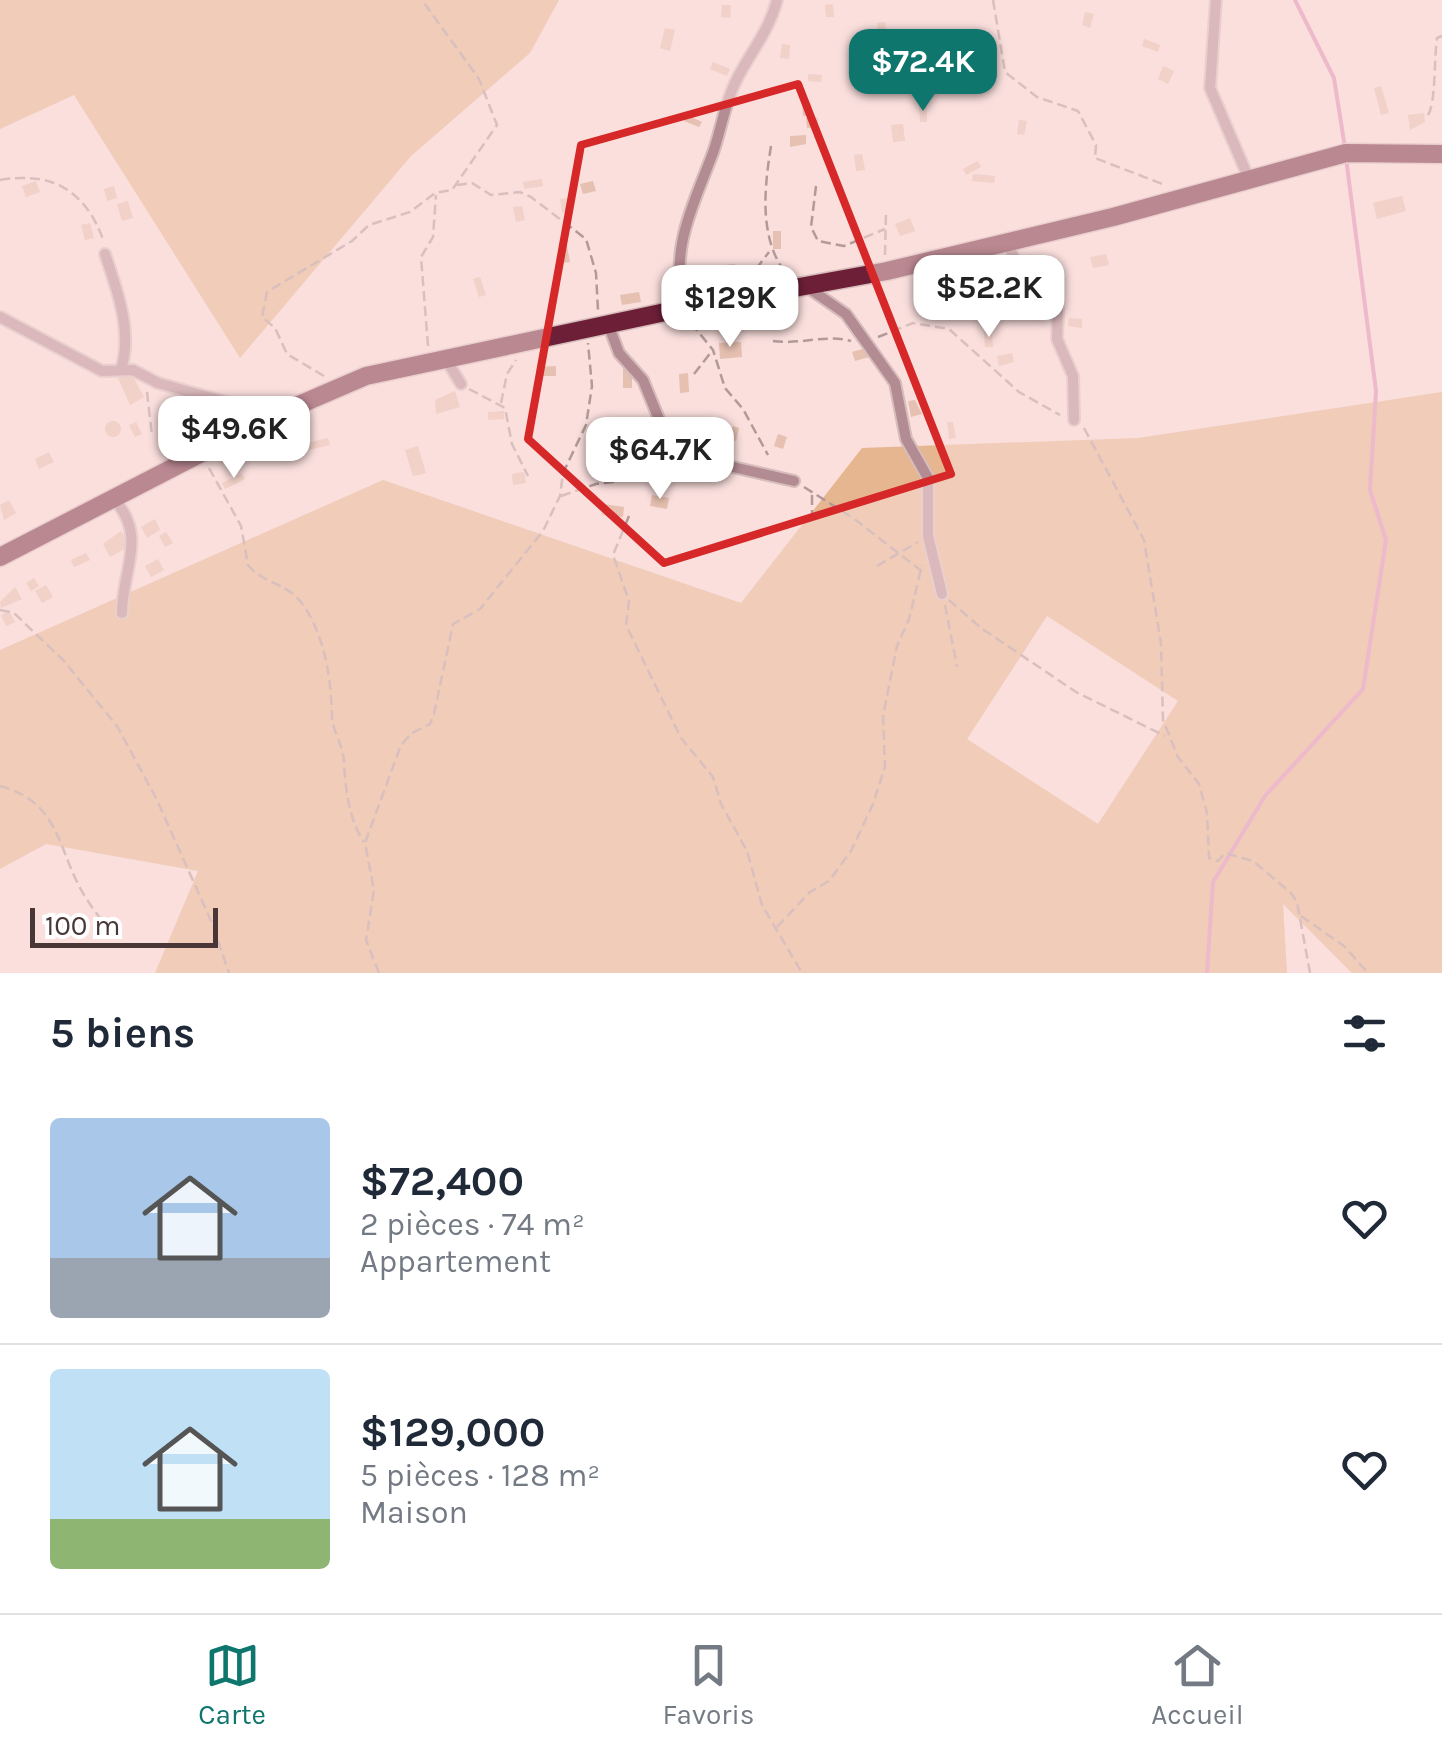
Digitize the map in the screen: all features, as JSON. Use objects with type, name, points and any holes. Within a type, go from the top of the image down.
[{"type":"highway","points":[[0,558],[273,416],[342,385],[526,341],[887,270],[1182,198],[1346,153],[1442,154]]},
{"type":"street","points":[[684,308],[677,280],[685,220],[712,155],[728,99],[770,23],[777,0]]},
{"type":"street","points":[[1216,0],[1210,88],[1249,179]]},
{"type":"street","points":[[1007,241],[1021,274],[1031,287],[1052,297],[1058,309],[1056,339],[1073,376],[1074,420]]},
{"type":"street","points":[[105,254],[125,330],[127,350],[121,369]]},
{"type":"street","points":[[802,286],[846,314],[891,374],[906,439],[928,478],[928,536],[942,594]]},
{"type":"street","points":[[0,316],[70,358],[102,371],[121,369],[273,416]]},
{"type":"street","points":[[598,327],[643,380],[661,424],[689,457],[794,481]]},
{"type":"street","points":[[440,362],[461,384]]},
{"type":"street","points":[[114,499],[128,514],[134,548],[122,613]]},
{"type":"path","points":[[422,0],[480,79],[497,126],[457,185]]},
{"type":"path","points":[[994,0],[1005,72],[1037,97],[1078,110],[1096,145],[1095,158],[1106,166],[1159,181],[1182,198]]},
{"type":"path","points":[[1428,115],[1433,108],[1432,57],[1437,38],[1442,36]]},
{"type":"path","points":[[771,146],[764,188],[770,250],[802,286]]},
{"type":"path","points":[[0,180],[31,174],[76,193],[92,214],[105,254]]},
{"type":"path","points":[[342,385],[287,354],[275,328],[262,317],[261,302],[288,276],[352,241],[362,229],[410,212],[436,193],[472,183],[491,195],[520,192],[531,197],[586,239],[596,272],[598,327],[590,404],[581,440],[562,472],[560,496],[543,531],[488,601],[469,619],[452,624],[434,714],[430,724],[412,733],[401,745],[365,844]]},
{"type":"path","points":[[816,186],[810,227],[818,240],[844,246],[885,229]]},
{"type":"path","points":[[436,193],[437,219],[432,242],[421,257],[420,282],[440,362]]},
{"type":"path","points":[[886,212],[887,270]]},
{"type":"path","points":[[732,299],[770,250]]},
{"type":"path","points":[[684,308],[712,350],[725,388],[743,409],[768,454]]},
{"type":"path","points":[[773,341],[801,343],[830,336],[864,342],[913,322],[949,330],[1019,392],[1081,423],[1144,540],[1162,643],[1166,736]]},
{"type":"path","points":[[501,406],[507,374],[526,341]]},
{"type":"path","points":[[694,374],[712,350]]},
{"type":"path","points":[[144,376],[152,436]]},
{"type":"path","points":[[461,384],[507,411],[512,444],[528,476]]},
{"type":"path","points":[[200,454],[241,526],[248,565],[297,596],[312,620],[332,688],[332,721],[338,730],[343,782],[356,832],[365,844],[374,890],[366,940],[379,973]]},
{"type":"path","points":[[560,496],[596,484],[642,478]]},
{"type":"path","points":[[794,481],[920,569],[981,628],[1004,639],[1046,673],[1166,736],[1199,784],[1207,813],[1209,858],[1218,861],[1225,853],[1253,862],[1292,893],[1310,973]]},
{"type":"path","points":[[812,492],[812,520]]},
{"type":"path","points":[[629,516],[613,555],[630,601],[626,625],[681,738],[713,777],[721,804],[748,851],[762,906],[802,973]]},
{"type":"path","points":[[878,566],[928,536]]},
{"type":"path","points":[[776,928],[810,892],[830,881],[851,851],[873,804],[885,767],[882,716],[920,569],[930,552]]},
{"type":"path","points":[[942,594],[957,667]]},
{"type":"path","points":[[0,610],[14,613],[63,660],[117,726],[156,798],[212,923],[228,973]]},
{"type":"path","points":[[0,786],[28,796],[43,811],[69,854],[88,903],[106,927]]},
{"type":"path","points":[[1300,915],[1344,946],[1368,973]]},
{"type":"highlighted area","points":[[798,84],[951,474],[664,563],[528,439],[581,145]]},
{"type":"shaded area","points":[[0,0],[559,0],[530,53],[411,156],[240,358],[74,95],[0,129]]},
{"type":"shaded area","points":[[1442,392],[1442,973],[1352,973],[1283,904],[1287,973],[155,973],[198,871],[46,844],[0,869],[0,650],[383,480],[741,603],[862,448],[1138,438]],"holes":[[[1047,616],[1178,701],[1098,824],[967,739]]]},
{"type":"building","points":[[833,4],[834,17],[826,17],[825,5]]},
{"type":"building","points":[[722,5],[731,5],[730,18],[721,17]]},
{"type":"building","points":[[1085,12],[1094,14],[1090,28],[1082,25]]},
{"type":"building","points":[[885,22],[887,37],[879,38],[877,23]]},
{"type":"building","points":[[665,28],[675,30],[670,51],[660,48]]},
{"type":"building","points":[[1144,39],[1160,45],[1158,52],[1142,46]]},
{"type":"building","points":[[782,44],[790,45],[789,59],[780,58]]},
{"type":"building","points":[[713,62],[730,69],[727,76],[710,69]]},
{"type":"building","points":[[1163,66],[1174,71],[1168,84],[1158,79]]},
{"type":"building","points":[[808,74],[822,75],[821,82],[808,81]]},
{"type":"building","points":[[1381,86],[1389,113],[1381,115],[1374,88]]},
{"type":"building","points":[[802,102],[811,102],[812,116],[803,116]]},
{"type":"building","points":[[919,106],[927,106],[927,122],[920,122]]},
{"type":"building","points":[[1424,113],[1425,122],[1410,130],[1408,115]]},
{"type":"building","points":[[687,115],[702,122],[699,127],[684,121]]},
{"type":"building","points":[[818,117],[818,127],[807,128],[806,118]]},
{"type":"building","points":[[1019,120],[1027,121],[1024,135],[1017,134]]},
{"type":"building","points":[[903,124],[905,141],[893,142],[891,125]]},
{"type":"building","points":[[806,135],[806,144],[790,147],[790,136]]},
{"type":"building","points":[[862,154],[865,170],[856,171],[854,155]]},
{"type":"building","points":[[978,161],[981,167],[966,175],[963,169]]},
{"type":"building","points":[[973,174],[995,176],[994,183],[972,181]]},
{"type":"building","points":[[542,179],[543,186],[524,189],[523,182]]},
{"type":"building","points":[[36,181],[40,192],[26,197],[22,186]]},
{"type":"building","points":[[593,181],[596,191],[583,194],[580,184]]},
{"type":"building","points":[[114,186],[117,198],[107,201],[104,189]]},
{"type":"building","points":[[1402,196],[1406,211],[1377,219],[1373,203]]},
{"type":"building","points":[[568,198],[569,212],[562,213],[560,199]]},
{"type":"building","points":[[128,201],[133,218],[122,221],[117,204]]},
{"type":"building","points":[[522,206],[525,220],[516,222],[513,207]]},
{"type":"building","points":[[910,218],[915,231],[900,236],[895,224]]},
{"type":"building","points":[[90,223],[94,238],[85,240],[81,225]]},
{"type":"building","points":[[773,231],[781,231],[781,249],[773,249]]},
{"type":"building","points":[[567,246],[570,262],[563,263],[560,248]]},
{"type":"building","points":[[1106,254],[1109,265],[1093,268],[1090,257]]},
{"type":"building","points":[[735,264],[736,278],[715,280],[714,266]]},
{"type":"building","points":[[480,277],[486,295],[479,297],[473,279]]},
{"type":"building","points":[[639,292],[641,302],[622,305],[620,295]]},
{"type":"building","points":[[1069,318],[1082,319],[1082,328],[1068,326]]},
{"type":"building","points":[[984,332],[992,332],[993,347],[985,347]]},
{"type":"building","points":[[741,342],[742,357],[720,359],[719,343]]},
{"type":"building","points":[[866,348],[869,357],[855,361],[852,352]]},
{"type":"building","points":[[1012,353],[1014,362],[999,366],[997,356]]},
{"type":"building","points":[[556,366],[556,376],[538,376],[538,367]]},
{"type":"building","points":[[623,367],[632,367],[632,388],[623,388]]},
{"type":"building","points":[[130,371],[144,397],[130,405],[118,378]]},
{"type":"building","points":[[688,373],[689,392],[680,393],[679,374]]},
{"type":"building","points":[[455,391],[460,407],[436,414],[435,400]]},
{"type":"building","points":[[915,400],[922,414],[911,417],[908,401]]},
{"type":"building","points":[[504,411],[504,419],[488,420],[488,412]]},
{"type":"building","points":[[113,421],[121,429],[113,437],[105,429]]},
{"type":"building","points":[[136,422],[142,434],[135,437],[129,425]]},
{"type":"building","points":[[947,422],[953,422],[956,438],[949,439]]},
{"type":"building","points":[[733,426],[739,428],[736,441],[729,439]]},
{"type":"building","points":[[778,434],[787,437],[783,449],[774,446]]},
{"type":"building","points":[[328,438],[330,445],[309,450],[308,443]]},
{"type":"building","points":[[610,441],[611,448],[595,448],[595,442]]},
{"type":"building","points":[[418,446],[426,473],[413,476],[405,450]]},
{"type":"building","points":[[49,452],[54,462],[39,469],[35,459]]},
{"type":"building","points":[[524,472],[526,483],[513,485],[512,474]]},
{"type":"building","points":[[242,473],[245,479],[225,489],[222,483]]},
{"type":"building","points":[[652,495],[669,498],[667,509],[650,506]]},
{"type":"building","points":[[9,500],[16,513],[4,520],[0,505]]},
{"type":"building","points":[[603,504],[624,507],[623,517],[601,515]]},
{"type":"building","points":[[155,519],[160,530],[147,538],[141,527]]},
{"type":"building","points":[[121,531],[130,546],[110,557],[103,544]]},
{"type":"building","points":[[166,532],[173,543],[165,547],[159,536]]},
{"type":"building","points":[[86,553],[90,560],[74,567],[71,560]]},
{"type":"building","points":[[158,559],[164,570],[151,577],[145,566]]},
{"type":"building","points":[[34,578],[39,586],[31,591],[26,583]]},
{"type":"building","points":[[46,585],[53,597],[42,603],[35,591]]},
{"type":"building","points":[[15,587],[22,599],[1,608],[0,602]]},
{"type":"building","points":[[9,611],[15,622],[6,626],[1,615]]},
{"type":"waterway","points":[[1295,0],[1334,78],[1345,148]]},
{"type":"waterway","points":[[1207,973],[1213,882],[1265,796],[1363,689],[1386,540],[1370,490],[1376,391],[1346,158]]}]
